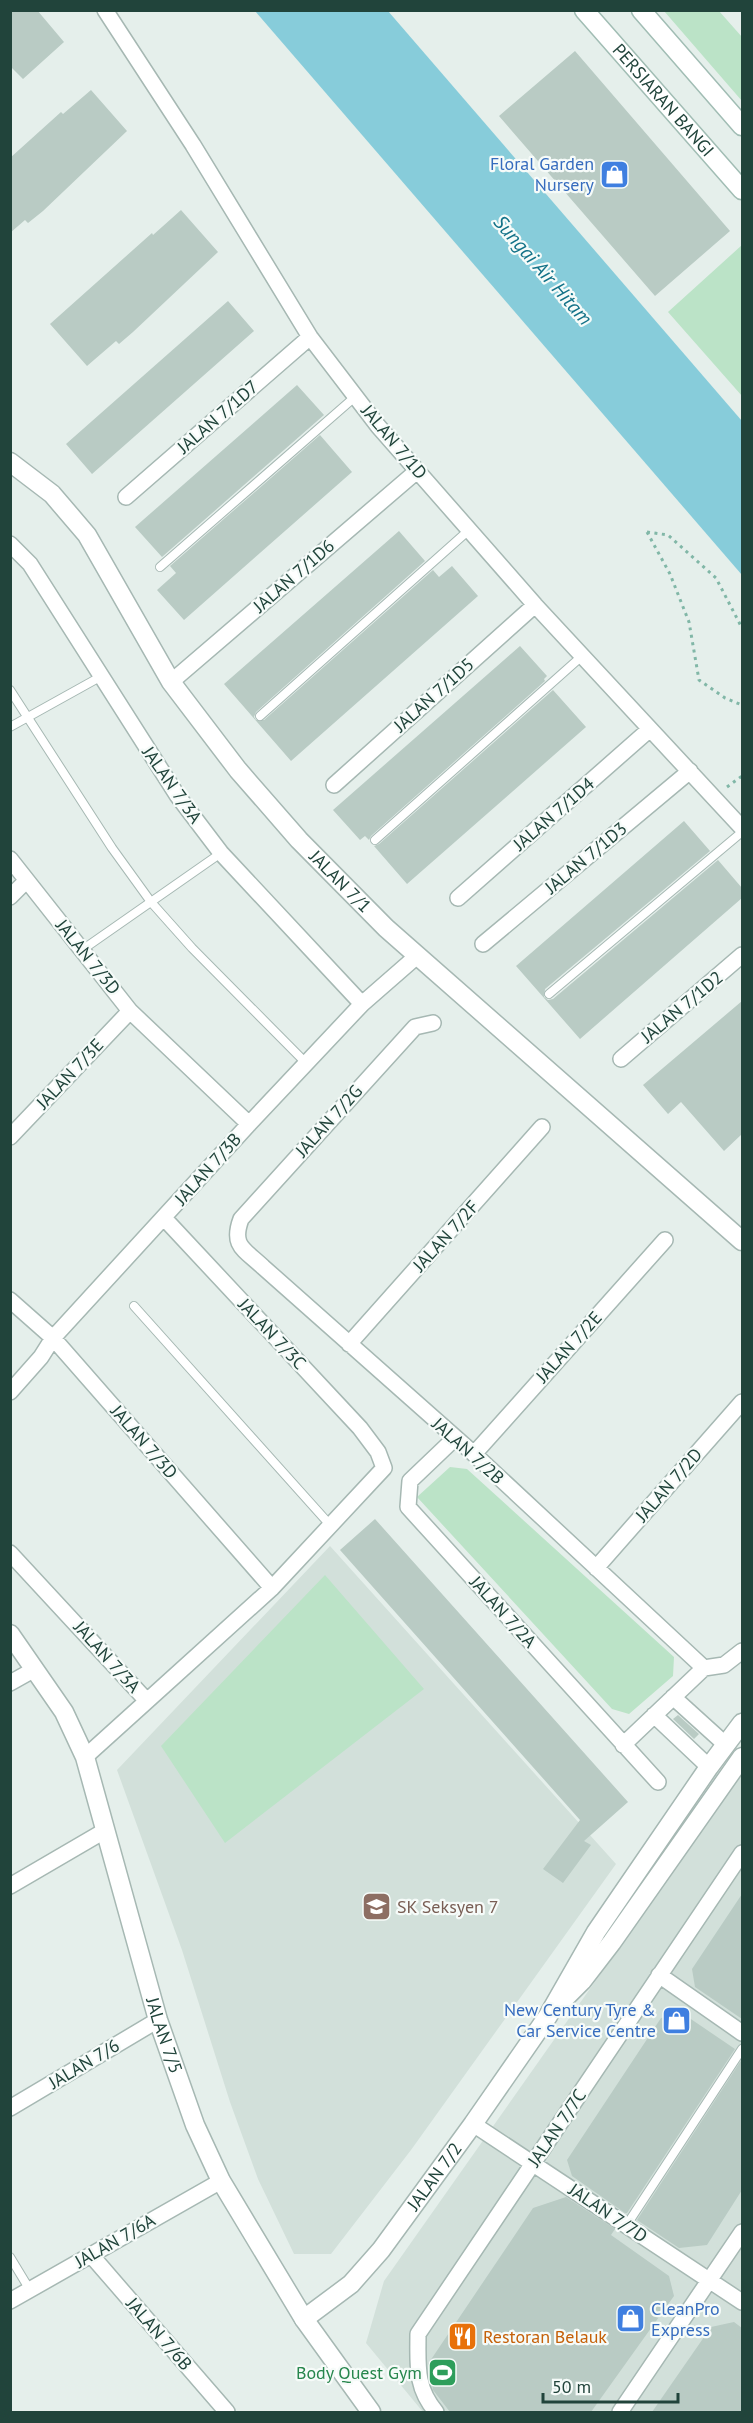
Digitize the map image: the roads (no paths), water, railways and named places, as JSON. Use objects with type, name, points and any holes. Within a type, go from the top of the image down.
[{"type":"street","name":"JALAN 7/1D","points":[[105,10],[193,145],[310,337],[417,471],[535,605],[742,830]]},
{"type":"street","name":"PERSIARAN BANGI","points":[[584,10],[742,190]]},
{"type":"street","points":[[642,11],[742,126]]},
{"type":"street","name":"JALAN 7/1D7","points":[[126,497],[310,337]]},
{"type":"street","name":"JALAN 7/1","points":[[10,462],[52,494],[87,535],[171,682],[238,770],[299,840],[386,928],[742,1241]]},
{"type":"street","name":"JALAN 7/1D6","points":[[171,682],[417,471]]},
{"type":"street","name":"JALAN 7/3A","points":[[10,544],[30,564],[177,795],[221,853],[362,1004]]},
{"type":"street","name":"JALAN 7/1D5","points":[[334,785],[535,605]]},
{"type":"street","name":"JALAN 7/1D4","points":[[458,898],[650,729]]},
{"type":"street","name":"JALAN 7/1D3","points":[[483,944],[690,771]]},
{"type":"street","name":"JALAN 7/3D","points":[[10,859],[130,1011],[249,1124]]},
{"type":"street","points":[[10,897],[26,881]]},
{"type":"street","name":"JALAN 7/1D2","points":[[621,1059],[742,955]]},
{"type":"street","name":"JALAN 7/3B","points":[[10,1392],[41,1357],[53,1338],[249,1124],[362,1004],[417,956]]},
{"type":"street","name":"JALAN 7/3E","points":[[10,1137],[130,1011]]},
{"type":"street","name":"JALAN 7/2G","points":[[236,1233],[241,1219],[415,1027],[433,1023]]},
{"type":"street","name":"JALAN 7/2F","points":[[349,1344],[542,1127]]},
{"type":"street","name":"JALAN 7/3C","points":[[164,1218],[360,1428],[378,1452],[384,1468],[331,1526]]},
{"type":"street","name":"JALAN 7/2B","points":[[236,1233],[237,1241],[244,1249],[474,1454],[704,1668]]},
{"type":"street","name":"JALAN 7/2E","points":[[474,1454],[665,1240]]},
{"type":"street","name":"JALAN 7/3D","points":[[10,1300],[53,1338],[272,1588]]},
{"type":"street","name":"JALAN 7/2D","points":[[596,1568],[742,1402]]},
{"type":"street","name":"JALAN 7/2A","points":[[454,1438],[410,1481],[408,1507],[658,1782]]},
{"type":"street","points":[[147,1701],[272,1588],[331,1526]]},
{"type":"street","name":"JALAN 7/3A","points":[[10,1553],[147,1701],[85,1757]]},
{"type":"street","name":"JALAN 7/5","points":[[10,1634],[64,1712],[85,1757],[158,2020],[195,2125],[221,2181],[304,2319],[371,2412]]},
{"type":"street","points":[[623,1745],[704,1668],[724,1665],[742,1651]]},
{"type":"street","points":[[10,1683],[36,1669]]},
{"type":"street","points":[[673,1697],[726,1745]]},
{"type":"street","points":[[654,1715],[709,1767]]},
{"type":"street","name":"JALAN 7/2","points":[[304,2319],[351,2284],[381,2250],[548,2016],[596,1932],[709,1767],[742,1723]]},
{"type":"street","name":"JALAN 7/2","points":[[548,2016],[582,1981],[606,1950],[741,1761]]},
{"type":"street","points":[[10,1886],[106,1830]]},
{"type":"street","name":"JALAN 7/7C","points":[[436,2412],[425,2398],[417,2368],[418,2334],[742,1853]]},
{"type":"street","points":[[659,1976],[742,2033]]},
{"type":"street","name":"JALAN 7/6","points":[[10,2108],[158,2020]]},
{"type":"street","name":"JALAN 7/7D","points":[[473,2124],[742,2302]]},
{"type":"street","name":"JALAN 7/6A","points":[[10,2301],[221,2181]]},
{"type":"street","points":[[620,2412],[742,2232]]},
{"type":"street","name":"JALAN 7/6B","points":[[91,2255],[227,2412]]},
{"type":"lane","points":[[160,567],[356,396]]},
{"type":"lane","points":[[260,716],[469,530]]},
{"type":"lane","points":[[375,840],[582,656]]},
{"type":"lane","points":[[10,727],[100,677]]},
{"type":"lane","points":[[10,690],[112,848],[151,902],[192,948],[306,1063]]},
{"type":"lane","points":[[549,994],[742,830]]},
{"type":"lane","points":[[82,950],[221,853]]},
{"type":"lane","points":[[134,1306],[331,1526]]},
{"type":"lane","points":[[626,2226],[742,2049]]},
{"type":"lane","points":[[10,2257],[30,2290]]},
{"type":"water","name":"Sungai Air Hitam","points":[[255,11],[388,11],[742,421],[742,575]]},
{"type":"place","name":"Floral Garden Nursery","points":[[615,174]]},
{"type":"place","name":"SK Seksyen 7","points":[[376,1907]]},
{"type":"place","name":"New Century Tyre & Car Service Centre","points":[[677,2020]]},
{"type":"place","name":"CleanPro Express","points":[[630,2319]]},
{"type":"place","name":"Restoran Belauk","points":[[462,2337]]},
{"type":"place","name":"Body Quest Gym","points":[[443,2373]]}]
